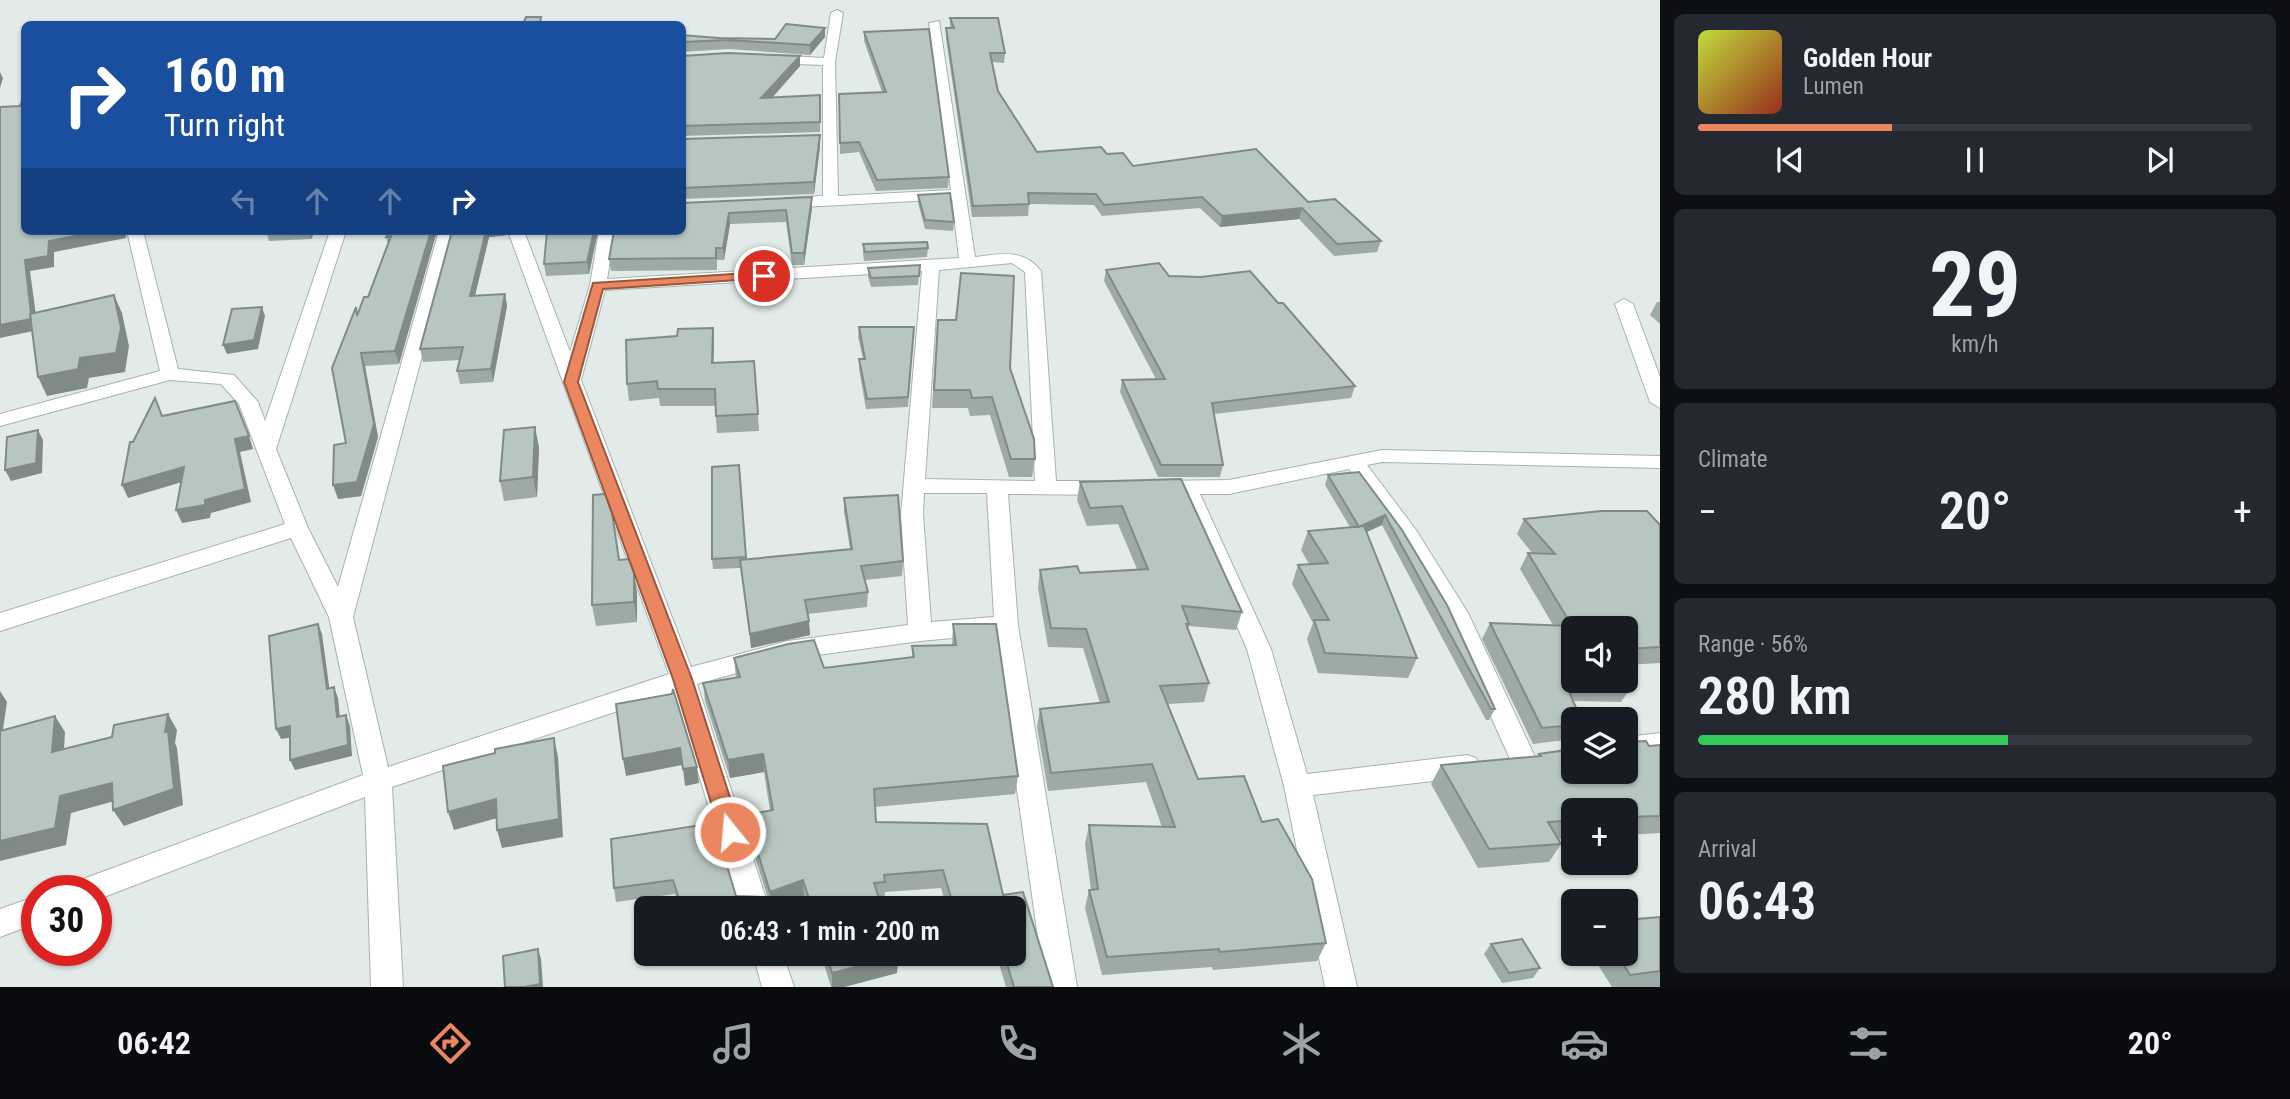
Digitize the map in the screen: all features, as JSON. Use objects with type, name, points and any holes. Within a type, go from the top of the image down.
[{"type":"street","points":[[831,201],[824,139],[829,62],[837,13]]},
{"type":"street","points":[[934,23],[968,262]]},
{"type":"street","points":[[754,58],[829,62]]},
{"type":"street","points":[[763,203],[960,194]]},
{"type":"street","points":[[136,235],[170,374]]},
{"type":"street","points":[[266,449],[337,235]]},
{"type":"street","points":[[341,617],[446,235]]},
{"type":"street","points":[[518,235],[683,679],[750,896]]},
{"type":"street","points":[[571,382],[598,285],[606,235]]},
{"type":"street","points":[[598,285],[931,266],[1013,258],[1023,261],[1033,271],[1046,488]]},
{"type":"street","points":[[920,632],[912,515],[931,266]]},
{"type":"street","points":[[1624,304],[1660,402]]},
{"type":"street","points":[[0,420],[170,374],[227,379],[248,402],[297,528],[341,617],[378,781],[387,987]]},
{"type":"street","points":[[914,486],[1228,487],[1382,456],[1660,462]]},
{"type":"street","points":[[1297,786],[1535,758],[1456,613],[1408,535],[1354,461]]},
{"type":"street","points":[[1186,487],[1259,649],[1297,786],[1341,987]]},
{"type":"street","points":[[997,488],[1006,625],[1061,987]]},
{"type":"street","points":[[0,622],[297,528]]},
{"type":"street","points":[[112,881],[378,781],[683,679],[788,650],[920,632],[1006,625]]},
{"type":"street","points":[[1638,746],[1660,743]]},
{"type":"street","points":[[0,922],[21,915]]},
{"type":"street","points":[[772,966],[778,987]]},
{"type":"building","points":[[526,17],[541,17],[540,21],[524,21]]},
{"type":"building","points":[[950,18],[998,18],[1005,53],[990,53],[998,91],[1037,152],[1101,147],[1107,154],[1123,153],[1133,166],[1256,149],[1308,202],[1335,199],[1381,241],[1337,244],[1302,208],[1222,216],[1202,197],[1104,205],[1096,194],[1028,193],[1029,204],[973,206],[946,28],[954,28]]},
{"type":"building","points":[[786,24],[825,28],[810,45],[728,40],[686,42],[686,35],[719,38],[775,39]]},
{"type":"building","points":[[929,29],[949,177],[877,180],[859,142],[840,143],[839,94],[886,92],[864,32]]},
{"type":"building","points":[[728,53],[800,56],[761,98],[820,95],[820,122],[686,126],[686,56]]},
{"type":"building","points":[[21,104],[21,235],[80,235],[49,241],[48,256],[25,260],[31,319],[0,325],[0,107],[20,106]]},
{"type":"building","points":[[820,135],[814,182],[686,188],[686,139]]},
{"type":"building","points":[[950,193],[954,222],[925,220],[918,195]]},
{"type":"building","points":[[812,197],[804,253],[792,253],[786,210],[729,213],[723,248],[716,248],[716,258],[609,259],[613,235],[686,235],[686,203]]},
{"type":"building","points":[[387,235],[430,235],[395,351],[361,353],[374,424],[357,482],[333,485],[334,445],[346,443],[332,368],[356,307],[357,316],[364,297],[368,297],[391,236],[386,237]]},
{"type":"building","points":[[451,235],[485,235],[470,296],[505,294],[491,369],[457,371],[463,347],[420,349]]},
{"type":"building","points":[[547,235],[593,235],[587,262],[544,264]]},
{"type":"building","points":[[927,242],[928,248],[865,252],[863,244]]},
{"type":"building","points":[[1159,263],[1169,276],[1201,277],[1250,271],[1278,303],[1283,303],[1355,386],[1212,403],[1223,465],[1161,465],[1122,380],[1165,379],[1106,270]]},
{"type":"building","points":[[920,265],[919,276],[871,278],[868,268]]},
{"type":"building","points":[[961,273],[1014,276],[1010,368],[1034,439],[1035,459],[1011,459],[992,397],[972,398],[970,390],[934,390],[938,320],[956,320]]},
{"type":"building","points":[[114,295],[121,328],[116,353],[80,358],[78,369],[38,377],[30,314]]},
{"type":"building","points":[[262,307],[254,340],[223,345],[232,309]]},
{"type":"building","points":[[859,327],[914,327],[908,397],[867,399],[859,359],[865,359]]},
{"type":"building","points":[[713,328],[712,363],[754,361],[758,414],[716,416],[715,389],[658,389],[657,381],[627,384],[626,340],[677,336],[678,329]]},
{"type":"building","points":[[155,398],[162,416],[235,401],[249,436],[235,439],[245,489],[205,500],[205,505],[176,510],[184,467],[122,485],[130,442],[133,442]]},
{"type":"building","points":[[535,427],[533,477],[500,481],[504,430]]},
{"type":"building","points":[[38,430],[36,463],[5,470],[7,437]]},
{"type":"building","points":[[739,465],[746,557],[712,559],[712,467]]},
{"type":"building","points":[[1359,472],[1402,530],[1447,605],[1495,709],[1491,709],[1385,515],[1359,527],[1328,475]]},
{"type":"building","points":[[1181,479],[1242,612],[1182,606],[1189,624],[1186,624],[1209,683],[1160,686],[1198,779],[1244,776],[1262,822],[1278,819],[1312,879],[1326,943],[1220,952],[1219,949],[1107,957],[1089,890],[1098,889],[1089,825],[1175,827],[1152,764],[1051,773],[1040,709],[1109,702],[1086,629],[1051,628],[1040,570],[1077,566],[1080,573],[1148,569],[1122,506],[1090,508],[1080,482]]},
{"type":"building","points":[[605,494],[612,513],[619,560],[629,559],[634,573],[634,602],[592,605],[593,495]]},
{"type":"building","points":[[898,495],[903,561],[861,566],[868,592],[805,600],[809,621],[750,634],[740,560],[852,549],[844,498]]},
{"type":"building","points":[[1601,511],[1647,511],[1660,525],[1660,647],[1638,648],[1638,616],[1566,616],[1528,553],[1555,554],[1524,519]]},
{"type":"building","points":[[1364,526],[1417,658],[1325,653],[1314,620],[1329,620],[1298,565],[1328,563],[1308,531]]},
{"type":"building","points":[[1490,623],[1561,626],[1561,693],[1570,693],[1576,707],[1561,707],[1561,726],[1542,728]]},
{"type":"building","points":[[318,624],[327,689],[334,687],[337,717],[346,715],[348,745],[290,760],[290,726],[276,729],[269,636]]},
{"type":"building","points":[[953,624],[996,624],[1018,776],[874,789],[876,822],[987,824],[1003,895],[1023,892],[1024,896],[951,896],[943,870],[884,875],[885,882],[874,883],[878,896],[808,896],[803,880],[770,892],[746,815],[773,810],[763,754],[728,760],[703,683],[740,677],[734,658],[814,640],[824,668],[914,657],[912,646],[956,645]]},
{"type":"building","points":[[673,689],[697,767],[683,769],[680,748],[623,759],[616,704],[672,694]]},
{"type":"building","points":[[168,714],[165,732],[168,731],[174,789],[113,810],[112,783],[60,796],[55,828],[0,841],[0,731],[55,716],[52,752],[112,737],[114,725]]},
{"type":"building","points":[[554,738],[559,819],[497,830],[496,799],[448,812],[443,766],[495,753],[495,749]]},
{"type":"building","points":[[1638,741],[1646,741],[1649,746],[1660,745],[1660,816],[1638,817],[1638,798],[1561,798],[1561,821],[1548,822],[1561,844],[1489,849],[1441,765],[1541,756],[1539,754],[1561,751],[1561,784],[1638,784]]},
{"type":"building","points":[[714,823],[736,896],[678,896],[673,880],[614,888],[611,839]]},
{"type":"building","points":[[1026,902],[1053,987],[1014,987],[1008,966],[1026,966]]},
{"type":"building","points":[[1660,917],[1660,971],[1630,975],[1624,966],[1638,966],[1638,919]]},
{"type":"building","points":[[1522,939],[1540,968],[1509,973],[1491,944]]},
{"type":"building","points":[[538,949],[540,984],[505,987],[503,956]]},
{"type":"building","points":[[830,966],[859,966],[832,973]]},
{"type":"route","points":[[730,832],[683,679],[571,382],[598,285],[764,276]]}]
